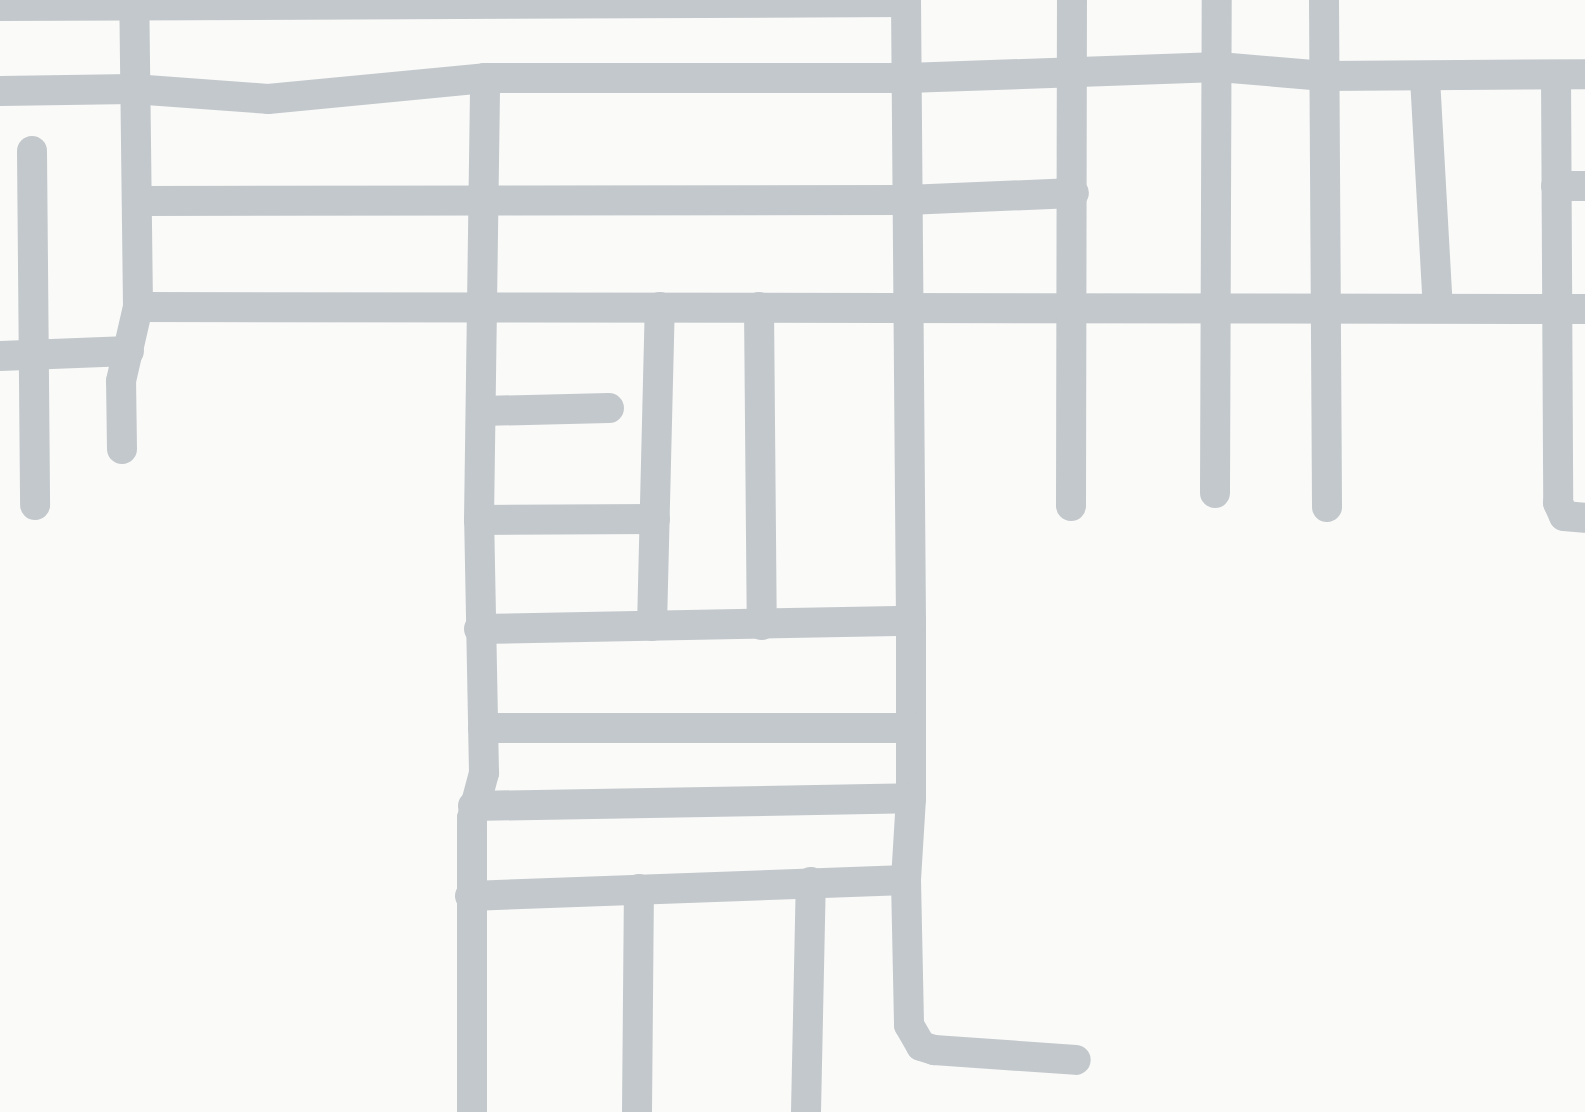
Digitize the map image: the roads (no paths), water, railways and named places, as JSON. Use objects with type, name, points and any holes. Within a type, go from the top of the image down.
[{"type":"street","points":[[1071,507],[1071,307],[1074,193],[1072,0]]},
{"type":"street","points":[[1215,493],[1215,307],[1220,67],[1217,0]]},
{"type":"street","points":[[1324,0],[1327,507]]},
{"type":"street","points":[[0,6],[134,2],[483,6],[906,1],[906,307],[911,621],[911,798],[906,880],[909,1025],[921,1046],[1076,1060]]},
{"type":"street","points":[[122,449],[122,381],[138,307],[134,2]]},
{"type":"street","points":[[0,90],[134,89],[268,99],[485,78],[907,78],[1220,67],[1325,76],[1425,78],[1570,74],[1571,309],[1558,509],[1564,516],[1585,518]]},
{"type":"street","points":[[472,1112],[470,896],[473,806],[484,773],[479,629],[479,520],[485,78]]},
{"type":"street","points":[[1425,78],[1438,308]]},
{"type":"street","points":[[32,151],[35,505]]},
{"type":"street","points":[[137,201],[907,200],[1074,193]]},
{"type":"street","points":[[138,307],[1571,309]]},
{"type":"street","points":[[652,626],[660,307]]},
{"type":"street","points":[[759,307],[762,626]]},
{"type":"street","points":[[0,356],[129,351]]},
{"type":"street","points":[[481,411],[609,408]]},
{"type":"street","points":[[479,520],[655,519]]},
{"type":"street","points":[[479,629],[762,626],[911,621]]},
{"type":"street","points":[[483,728],[911,728]]},
{"type":"street","points":[[473,806],[911,798]]},
{"type":"street","points":[[470,896],[906,880]]},
{"type":"street","points":[[806,1112],[810,882]]},
{"type":"street","points":[[637,1112],[639,889]]}]
